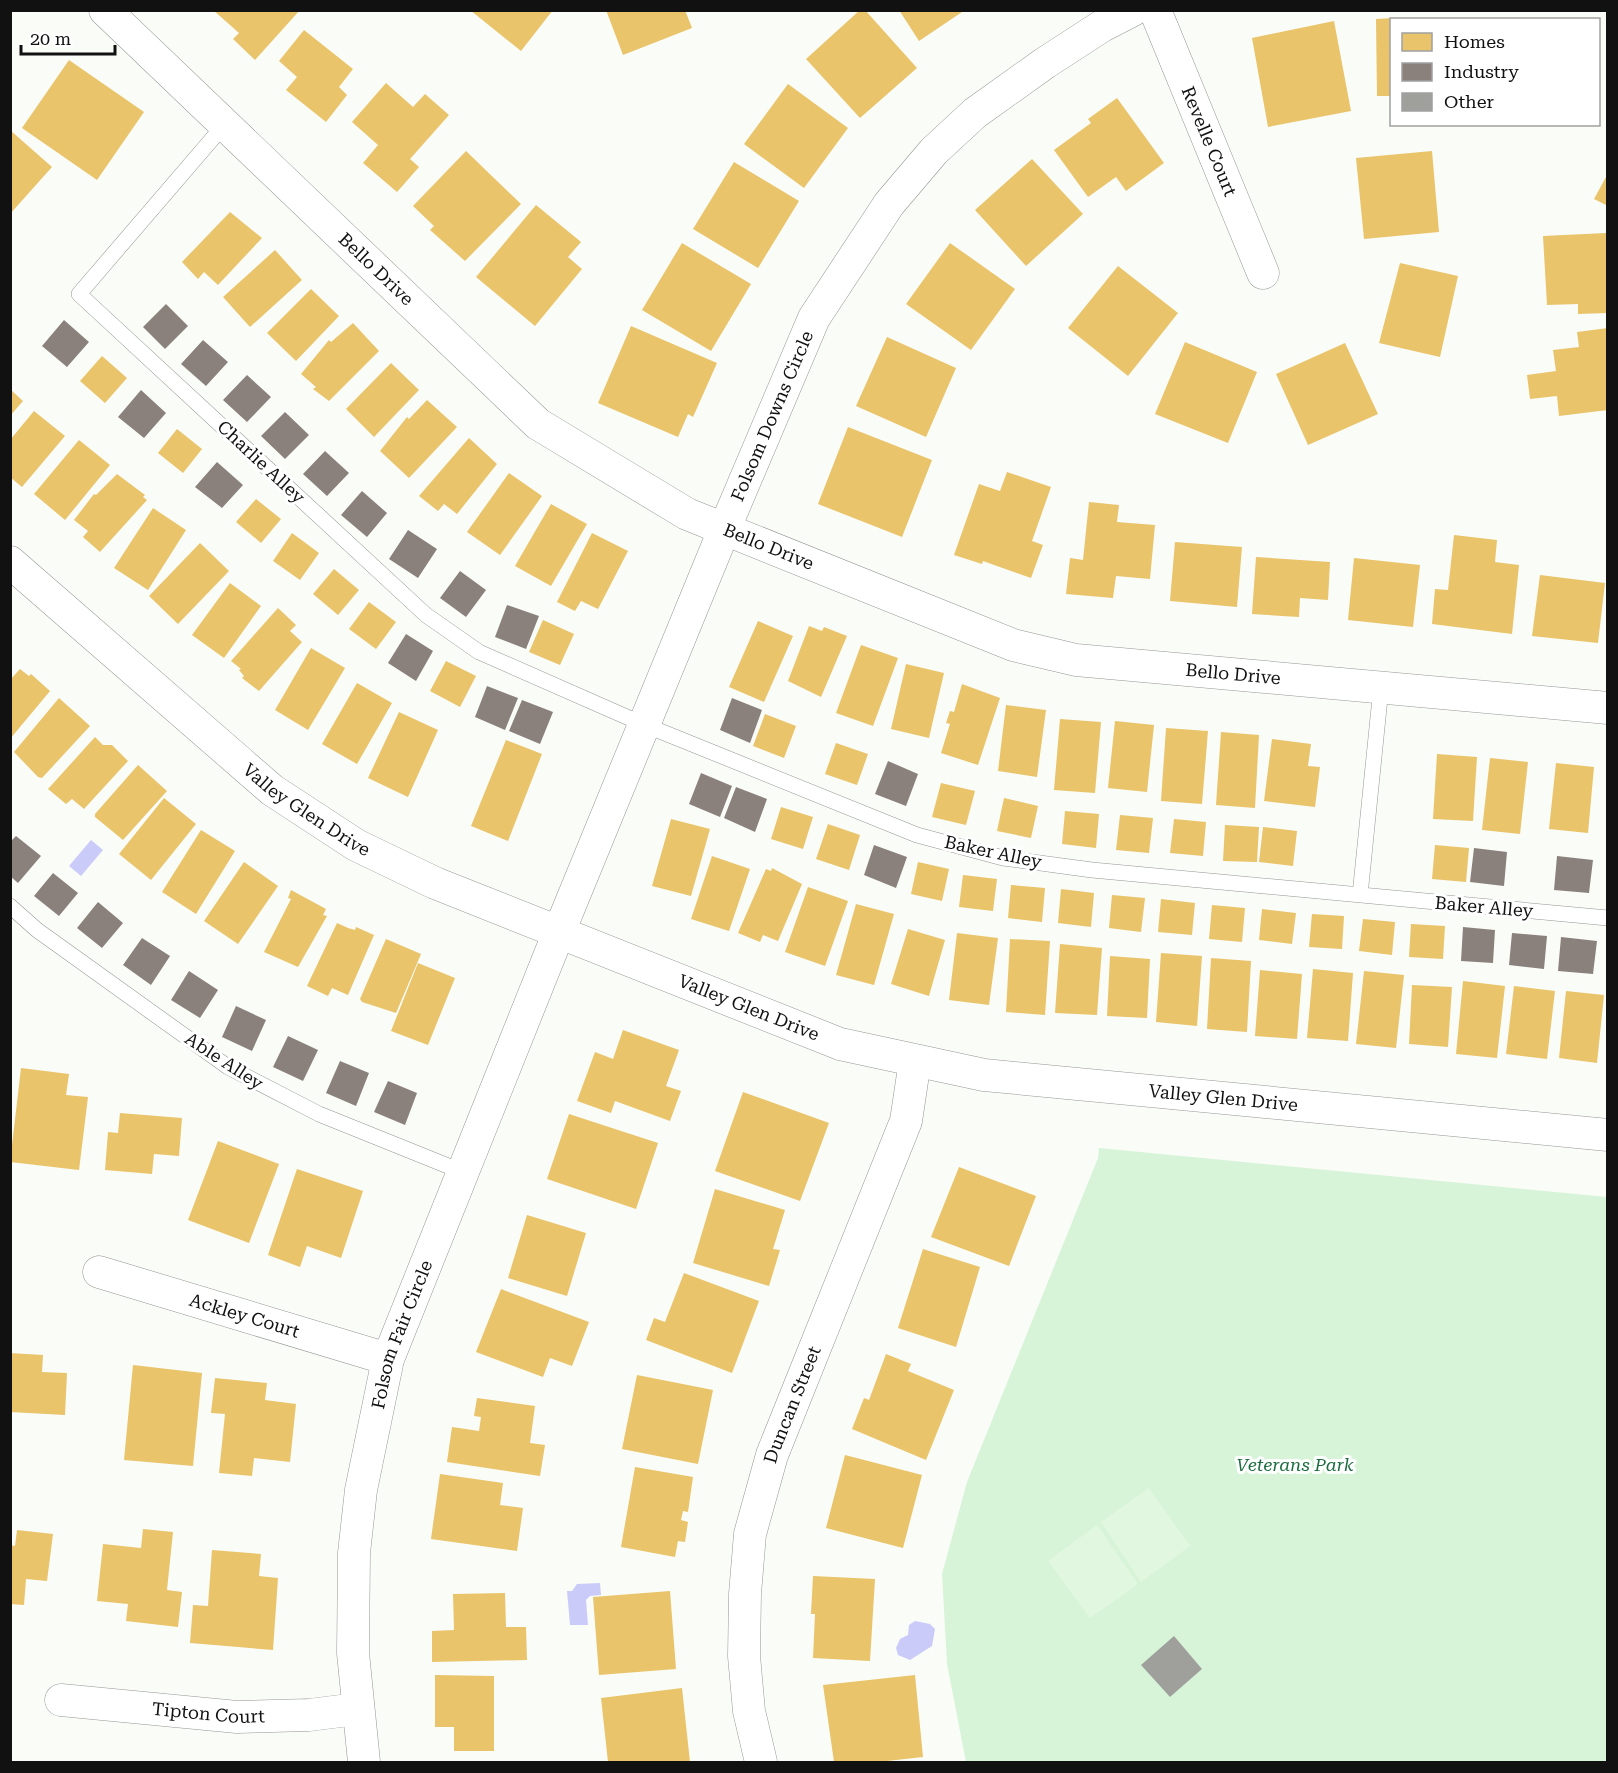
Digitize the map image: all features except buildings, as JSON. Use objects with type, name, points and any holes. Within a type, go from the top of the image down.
[{"type":"street","name":"Bello Drive","points":[[105,10],[538,424],[687,514],[1013,645],[1076,660],[1608,708]]},
{"type":"street","name":"Folsom Downs Circle","points":[[559,932],[724,530],[814,318],[889,204],[934,151],[975,113],[1064,50],[1133,10]]},
{"type":"street","name":"Revelle Court","points":[[1155,10],[1263,273]]},
{"type":"street","name":"Valley Glen Drive","points":[[10,562],[205,734],[272,790],[324,826],[395,865],[840,1044],[984,1075],[1608,1135]]},
{"type":"street","name":"Folsom Fair Circle","points":[[364,1762],[353,1653],[354,1553],[361,1490],[388,1359],[559,932]]},
{"type":"street","name":"Duncan Street","points":[[761,1762],[749,1711],[744,1656],[745,1594],[750,1534],[771,1455],[906,1121],[915,1061]]},
{"type":"street","name":"Ackley Court","points":[[99,1272],[388,1359]]},
{"type":"street","name":"Tipton Court","points":[[61,1700],[237,1717],[309,1715],[357,1709]]},
{"type":"lane","name":"Charlie Alley","points":[[225,124],[79,294],[426,615],[479,652],[645,725]]},
{"type":"lane","points":[[1360,895],[1381,688]]},
{"type":"lane","name":"Baker Alley","points":[[645,725],[917,835],[1003,858],[1092,870],[1608,918]]},
{"type":"lane","name":"Able Alley","points":[[10,906],[37,930],[228,1067],[319,1114],[463,1172]]},
{"type":"green space","name":"Veterans Park","points":[[1099,1148],[1607,1197],[1607,1762],[966,1762],[947,1664],[942,1574],[967,1482],[1098,1158]]},
{"type":"green space","points":[[1149,1488],[1190,1546],[1141,1582],[1101,1522]]},
{"type":"green space","points":[[1097,1525],[1138,1584],[1090,1618],[1048,1561]]},
{"type":"water","points":[[91,840],[103,850],[81,876],[69,866]]},
{"type":"water","points":[[600,1583],[601,1595],[590,1596],[586,1600],[588,1625],[570,1625],[567,1591],[572,1591],[577,1584]]},
{"type":"water","points":[[915,1621],[930,1624],[935,1629],[932,1646],[910,1660],[898,1655],[896,1648],[900,1639],[908,1635],[909,1625]]}]
